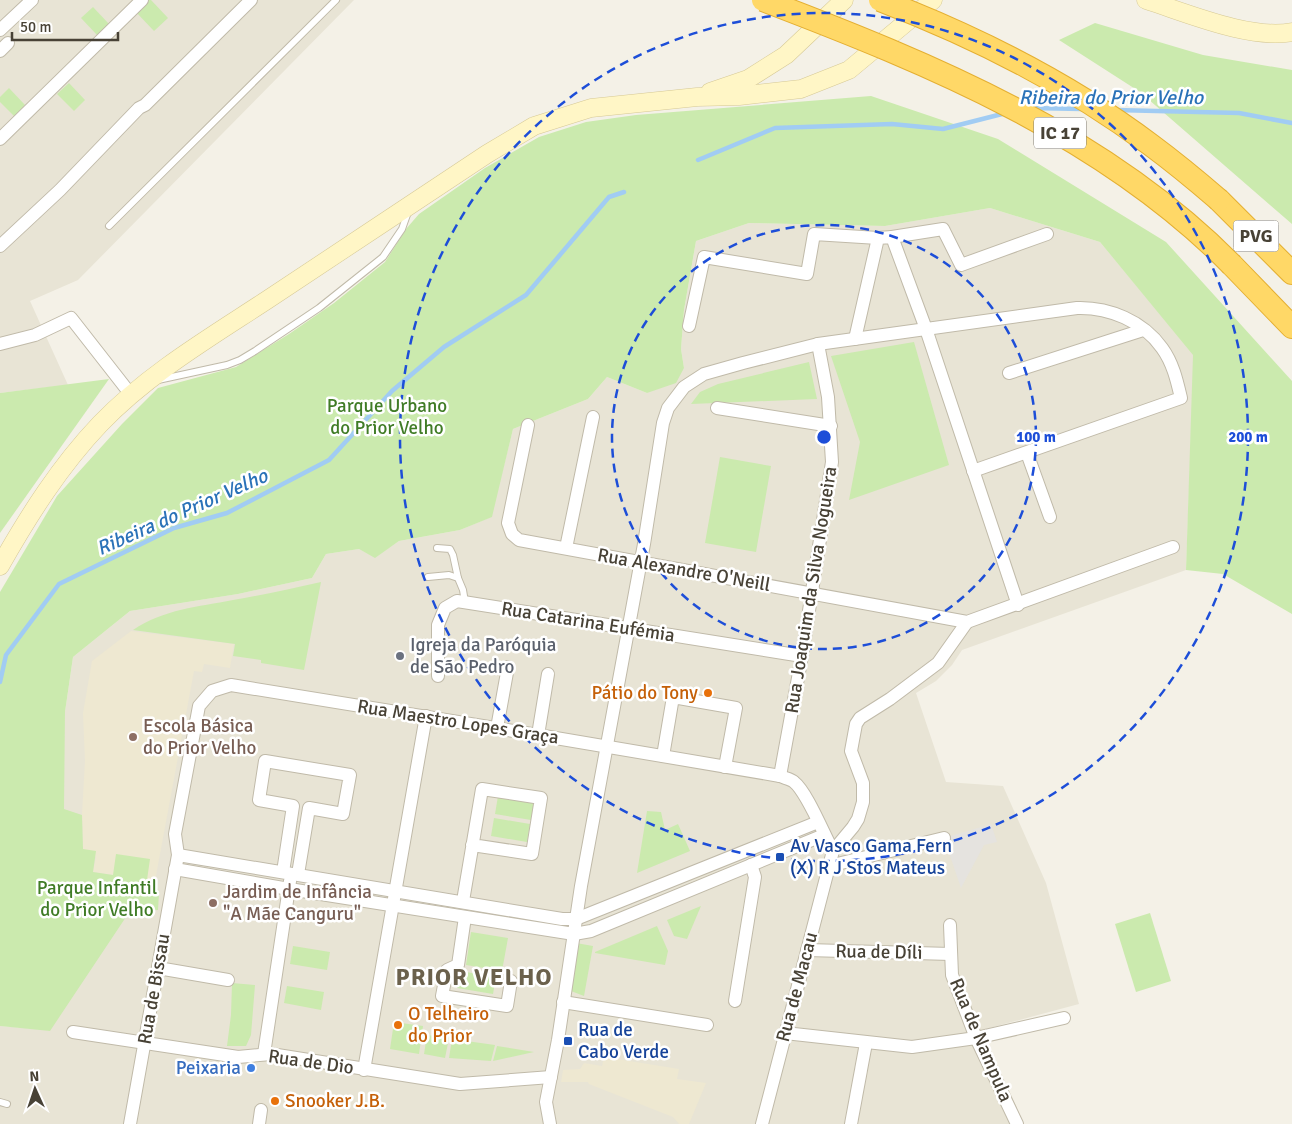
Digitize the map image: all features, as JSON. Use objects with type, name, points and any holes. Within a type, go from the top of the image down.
[{"type":"highway","name":"IC 17","points":[[763,0],[864,39],[958,81],[1043,123],[1088,150],[1212,244],[1292,327]]},
{"type":"highway","name":"IC 17","points":[[880,0],[982,45],[1075,94],[1150,144],[1219,200]]},
{"type":"highway","points":[[1219,200],[1292,250]]},
{"type":"highway","name":"PVG","points":[[1219,200],[1292,273]]},
{"type":"street","points":[[0,30],[32,0]]},
{"type":"street","points":[[0,139],[142,0]]},
{"type":"street","points":[[0,246],[46,204],[139,108],[145,105],[251,0]]},
{"type":"street","points":[[697,97],[748,79],[786,54],[844,0]]},
{"type":"street","points":[[0,566],[26,521],[72,455],[100,424],[147,383],[220,331],[487,154],[534,126],[590,108],[802,89],[849,70],[933,0]]},
{"type":"street","points":[[1146,0],[1235,28],[1274,34],[1292,32]]},
{"type":"street","points":[[689,326],[704,256],[807,274],[814,234],[878,238],[943,229],[961,265],[1047,234]]},
{"type":"street","points":[[892,237],[926,329],[1018,604]]},
{"type":"street","points":[[855,339],[878,238]]},
{"type":"street","points":[[551,1124],[546,1102],[558,1040],[576,919],[663,423],[668,408],[684,387],[704,374],[818,344],[1052,311],[1088,308],[1114,313],[1153,338],[1169,360],[1176,377],[1181,398],[973,471]]},
{"type":"street","points":[[0,344],[35,335],[72,318],[132,396]]},
{"type":"street","points":[[1008,373],[1143,330]]},
{"type":"street","name":"Rua Joaquim da Silva Nogueira","points":[[780,776],[802,656],[832,462],[828,397],[818,344]]},
{"type":"street","points":[[717,408],[831,426]]},
{"type":"street","points":[[566,548],[593,417]]},
{"type":"street","name":"Rua Alexandre O'Neill","points":[[528,425],[509,518],[510,530],[519,540],[968,622]]},
{"type":"street","points":[[1028,453],[1050,517]]},
{"type":"street","points":[[833,851],[858,819],[863,802],[863,783],[852,751],[858,719],[890,699],[938,663],[968,622],[1173,547]]},
{"type":"street","points":[[438,676],[438,625],[445,608],[457,601],[465,602]]},
{"type":"street","name":"Rua Catarina Eufémia","points":[[465,602],[802,656]]},
{"type":"street","points":[[497,728],[508,667]]},
{"type":"street","points":[[538,735],[548,674]]},
{"type":"street","name":"Rua Maestro Lopes Graça","points":[[178,854],[175,834],[199,706],[212,691],[231,685],[780,776],[794,782],[810,804],[833,851]]},
{"type":"street","points":[[663,756],[673,697],[736,708],[726,767]]},
{"type":"street","points":[[364,1070],[426,716]]},
{"type":"street","points":[[266,761],[350,775],[343,814],[309,808],[259,800],[266,761]]},
{"type":"street","points":[[463,901],[472,845],[482,789],[541,798],[532,854],[472,845]]},
{"type":"street","points":[[264,1054],[291,873],[293,806]]},
{"type":"street","points":[[291,873],[309,808]]},
{"type":"street","points":[[178,854],[562,919],[576,919],[818,822]]},
{"type":"street","points":[[175,868],[289,889],[574,934],[591,931],[824,835]]},
{"type":"street","points":[[829,866],[944,838]]},
{"type":"street","name":"Rua de Macau","points":[[762,1124],[833,851]]},
{"type":"street","name":"Rua de Bissau","points":[[130,1124],[178,854]]},
{"type":"street","points":[[735,1001],[755,877],[751,865]]},
{"type":"street","points":[[465,917],[458,965],[447,970],[442,996],[507,1006],[511,981]]},
{"type":"street","name":"Rua de Nampula","points":[[950,925],[952,975],[976,1038],[1017,1124]]},
{"type":"street","name":"Rua de Díli","points":[[807,950],[951,954]]},
{"type":"street","points":[[158,968],[228,980]]},
{"type":"street","points":[[563,1002],[707,1025]]},
{"type":"street","points":[[785,1033],[912,1047],[976,1038],[1064,1018]]},
{"type":"street","name":"Rua de Dio","points":[[72,1032],[238,1057],[264,1054],[460,1084],[551,1077]]},
{"type":"street","points":[[851,1124],[866,1043]]},
{"type":"street","points":[[259,1124],[261,1110]]},
{"type":"lane","points":[[109,226],[336,0]]},
{"type":"lane","points":[[147,383],[227,365],[240,360],[303,319],[383,257],[402,229],[410,205]]},
{"type":"lane","points":[[436,548],[450,549],[454,555],[465,602]]},
{"type":"lane","points":[[428,577],[449,575],[458,578]]},
{"type":"shaded area","points":[[0,0],[354,0],[78,280],[30,301],[68,385],[0,393]]},
{"type":"shaded area","points":[[990,208],[1100,242],[1194,355],[1186,570],[962,650],[952,665],[936,681],[916,693],[946,782],[1003,786],[1046,883],[1079,1004],[982,1030],[1024,1124],[0,1124],[0,1026],[50,1030],[50,903],[65,712],[73,657],[130,611],[238,594],[312,578],[326,554],[359,549],[375,557],[399,541],[460,530],[491,517],[513,429],[588,399],[607,377],[647,393],[684,368],[681,349],[684,310],[696,241],[749,223],[885,226]]},
{"type":"shaded area","name":"Escola Básica do Prior Velho","points":[[131,631],[234,644],[230,668],[204,664],[202,672],[194,671],[155,881],[93,872],[96,857],[83,850],[82,815],[85,761],[83,713],[92,661]]},
{"type":"shaded area","points":[[991,824],[997,842],[984,845],[961,888],[944,838]]},
{"type":"shaded area","points":[[604,1057],[679,1069],[677,1079],[706,1083],[689,1124],[679,1124],[673,1117],[588,1082],[561,1082],[563,1070],[580,1069],[584,1063],[602,1066]]},
{"type":"green space","points":[[146,0],[151,0],[168,18],[154,31],[135,11]]},
{"type":"green space","points":[[93,7],[109,24],[97,35],[81,18]]},
{"type":"green space","points":[[1095,23],[1203,55],[1292,70],[1292,224],[1140,92],[1059,40]]},
{"type":"green space","points":[[69,83],[85,100],[74,111],[57,94]]},
{"type":"green space","points":[[9,88],[25,105],[14,116],[0,102],[0,97]]},
{"type":"green space","name":"Parque Urbano do Prior Velho","points":[[871,96],[998,139],[1166,242],[1292,381],[1292,614],[1223,574],[1186,570],[1193,355],[1100,242],[990,208],[885,226],[749,223],[696,241],[684,310],[681,349],[684,368],[676,383],[647,393],[607,377],[588,399],[513,429],[492,517],[460,530],[399,541],[375,558],[359,549],[326,554],[312,578],[238,594],[130,611],[73,657],[65,712],[64,809],[82,815],[83,849],[96,851],[93,872],[113,875],[116,854],[150,859],[147,880],[155,881],[159,893],[158,910],[137,912],[126,917],[50,1031],[0,1026],[0,592],[57,496],[122,424],[158,388],[236,367],[289,334],[334,303],[385,262],[406,229],[419,214],[485,168],[539,137],[586,122],[636,115]]},
{"type":"green space","points":[[914,342],[949,465],[849,500],[860,442],[831,356]]},
{"type":"green space","points":[[809,362],[817,399],[691,404],[700,392],[718,384]]},
{"type":"green space","points":[[109,379],[0,533],[0,393]]},
{"type":"green space","points":[[720,457],[771,466],[756,552],[705,543]]},
{"type":"green space","points":[[321,582],[304,670],[233,656],[235,644],[133,630],[157,617],[169,613]]},
{"type":"green space","points":[[498,796],[534,802],[531,820],[495,814]]},
{"type":"green space","points":[[647,811],[661,812],[665,830],[678,824],[690,851],[637,873]]},
{"type":"green space","points":[[494,818],[530,824],[527,842],[491,836]]},
{"type":"green space","points":[[701,906],[687,939],[674,936],[667,920]]},
{"type":"green space","points":[[1150,913],[1171,981],[1136,992],[1115,924]]},
{"type":"green space","points":[[657,926],[668,951],[665,965],[595,953],[595,952]]},
{"type":"green space","points":[[471,932],[508,938],[502,971],[466,965]]},
{"type":"green space","points":[[576,943],[593,946],[584,996],[571,991]]},
{"type":"green space","points":[[293,946],[330,952],[327,970],[290,964]]},
{"type":"green space","points":[[460,971],[496,977],[493,994],[457,988]]},
{"type":"green space","points":[[232,983],[255,985],[251,1035],[246,1046],[227,1046],[231,1015]]},
{"type":"green space","points":[[287,986],[324,992],[321,1010],[284,1003]]},
{"type":"green space","points":[[394,1022],[423,1026],[419,1054],[390,1049]]},
{"type":"green space","points":[[427,1035],[449,1038],[445,1058],[424,1054]]},
{"type":"green space","points":[[452,1039],[495,1045],[491,1061],[449,1058]]},
{"type":"green space","points":[[497,1046],[534,1052],[493,1061]]},
{"type":"waterway","name":"Ribeira do Prior Velho","points":[[1030,108],[1082,109]]},
{"type":"waterway","name":"Ribeira do Prior Velho","points":[[1115,110],[1239,113],[1292,123]]},
{"type":"waterway","name":"Ribeira do Prior Velho","points":[[698,160],[775,128],[892,124],[943,129],[1006,113]]},
{"type":"waterway","name":"Ribeira do Prior Velho","points":[[0,682],[6,655],[59,584],[174,528],[227,513],[329,460],[392,391],[444,347],[526,295],[609,197],[624,192]]},
{"type":"place","name":"Igreja da Paróquia de São Pedro","points":[[400,656]]},
{"type":"place","name":"Pátio do Tony","points":[[708,693]]},
{"type":"place","name":"Escola Básica do Prior Velho","points":[[133,737]]},
{"type":"place","name":"Av Vasco Gama Fern (X) R J Stos Mateus","points":[[780,857]]},
{"type":"place","name":"Jardim de Infância \"A Mãe Canguru\"","points":[[213,903]]},
{"type":"place","name":"O Telheiro do Prior","points":[[398,1025]]},
{"type":"place","name":"Rua de Cabo Verde","points":[[568,1041]]},
{"type":"place","name":"Peixaria","points":[[251,1068]]},
{"type":"place","name":"Snooker J.B.","points":[[275,1101]]},
{"type":"district","name":"PRIOR VELHO","points":[[474,977]]},
{"type":"park label","name":"Parque Infantil do Prior Velho","points":[[97,899]]}]
